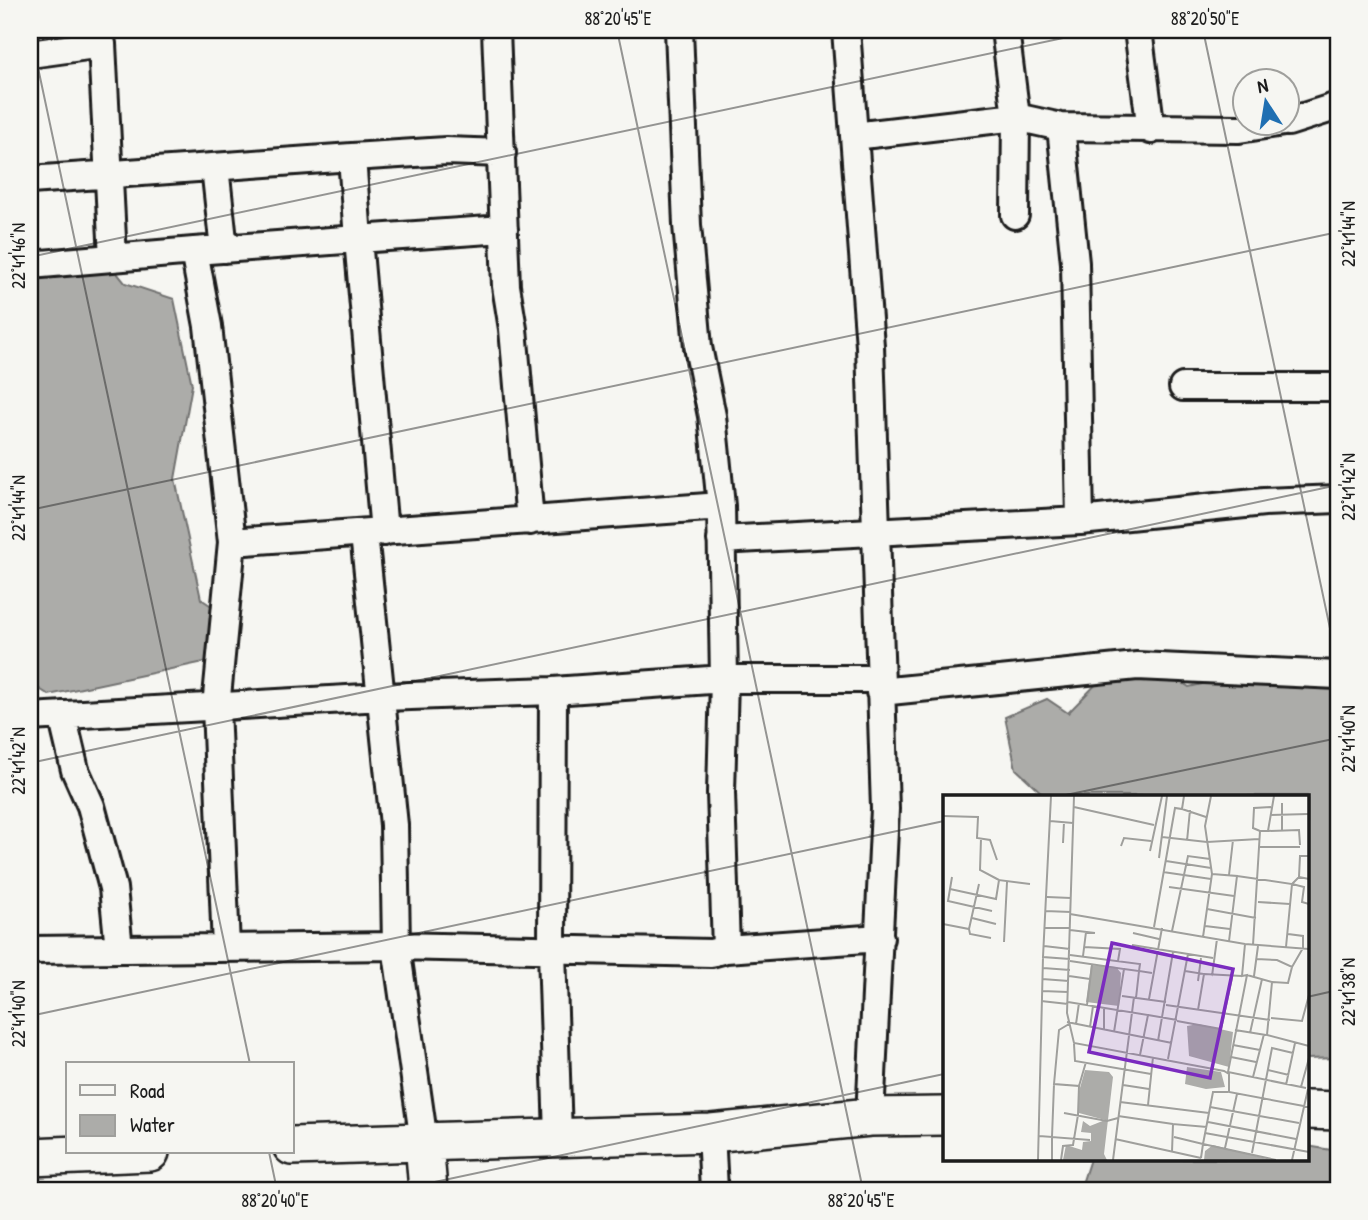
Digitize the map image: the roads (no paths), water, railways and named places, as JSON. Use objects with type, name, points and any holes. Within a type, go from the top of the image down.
[{"type":"street","points":[[496,30],[506,286],[513,329],[530,521]]},
{"type":"street","points":[[679,30],[687,225],[698,347],[712,416],[721,506],[724,679],[721,793],[726,949]]},
{"type":"street","points":[[846,30],[870,346],[885,808],[870,1117]]},
{"type":"street","points":[[1005,30],[1016,117],[1015,215]]},
{"type":"street","points":[[1138,30],[1151,130]]},
{"type":"street","points":[[30,54],[102,44],[113,258]]},
{"type":"street","points":[[1302,117],[1338,106]]},
{"type":"street","points":[[854,136],[1016,117],[1061,127],[1151,130],[1232,129]]},
{"type":"street","points":[[1061,127],[1075,263],[1080,521]]},
{"type":"street","points":[[30,180],[446,151],[502,152]]},
{"type":"street","points":[[352,158],[382,697],[394,825],[396,946],[424,1142],[428,1190]]},
{"type":"street","points":[[215,167],[225,249]]},
{"type":"street","points":[[30,265],[504,229]]},
{"type":"street","points":[[194,251],[208,326],[232,541],[216,707],[226,948]]},
{"type":"street","points":[[1183,387],[1338,387]]},
{"type":"street","points":[[721,540],[1080,521],[1264,502],[1338,499]]},
{"type":"street","points":[[232,541],[374,533],[721,506]]},
{"type":"street","points":[[30,717],[382,697],[553,691],[724,679],[880,685],[1137,666],[1338,675]]},
{"type":"street","points":[[553,691],[552,951],[558,1136]]},
{"type":"street","points":[[62,715],[75,770],[91,806],[113,888],[119,949]]},
{"type":"street","points":[[30,950],[396,946],[711,953],[726,949],[880,938]]},
{"type":"street","points":[[1308,1110],[1338,1111]]},
{"type":"street","points":[[294,1146],[711,1133],[870,1117],[943,1116]]},
{"type":"street","points":[[711,1133],[714,1190]]},
{"type":"street","points":[[30,1157],[102,1154]]},
{"type":"water","points":[[100,252],[125,283],[174,299],[192,385],[175,479],[201,599],[222,613],[223,658],[49,695],[30,683],[30,267]]},
{"type":"water","points":[[1158,667],[1189,687],[1258,672],[1279,686],[1338,685],[1338,1058],[1308,1059],[1308,795],[1044,795],[1016,769],[1005,717],[1047,699],[1068,713],[1112,668]]},
{"type":"water","points":[[1308,1146],[1338,1151],[1338,1190],[1080,1190],[1090,1160],[1308,1160]]}]
